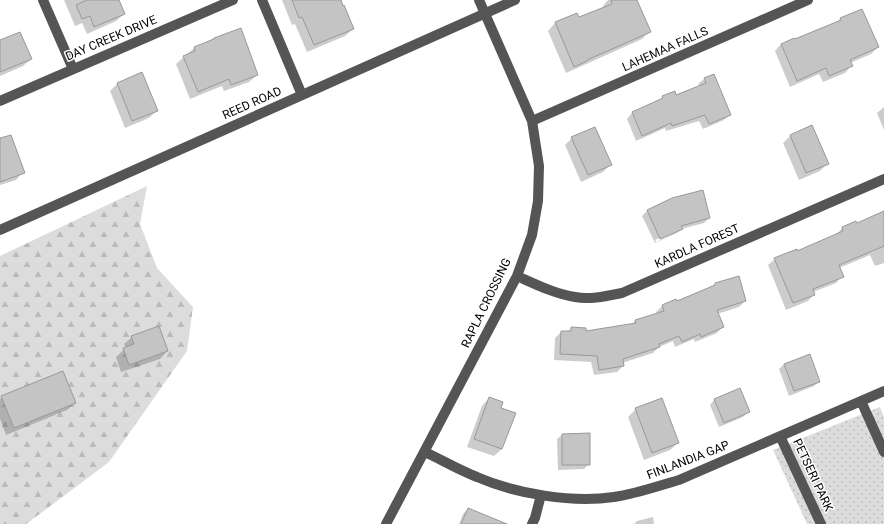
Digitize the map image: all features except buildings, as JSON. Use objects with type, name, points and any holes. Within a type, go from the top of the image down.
[{"type":"street","points":[[43,0],[73,69]]},
{"type":"street","name":"DAY CREEK DRIVE","points":[[0,101],[233,0]]},
{"type":"street","points":[[262,0],[302,95]]},
{"type":"street","name":"RAPLA CROSSING","points":[[386,524],[517,276],[532,235],[538,202],[540,166],[532,121],[479,0]]},
{"type":"street","name":"REED ROAD","points":[[0,230],[515,0]]},
{"type":"street","name":"LAHEMAA FALLS","points":[[532,121],[808,0]]},
{"type":"street","name":"KARDLA FOREST","points":[[517,276],[544,288],[576,297],[601,297],[622,293],[884,179]]},
{"type":"street","name":"FINLANDIA GAP","points":[[425,452],[477,478],[512,490],[541,495],[580,498],[614,497],[646,490],[679,480],[884,391]]},
{"type":"street","points":[[861,401],[884,452]]},
{"type":"street","name":"PETSERI PARK","points":[[780,436],[821,524]]},
{"type":"street","points":[[532,524],[541,495]]},
{"type":"green space","points":[[147,186],[140,224],[157,268],[193,307],[187,351],[109,462],[26,524],[0,524],[0,256]],"holes":[[[159,326],[168,351],[129,365],[123,348],[134,344],[131,336]],[[1,396],[76,403],[14,428]]]},
{"type":"green space","points":[[880,407],[884,417],[884,524],[807,524],[773,450]]}]
